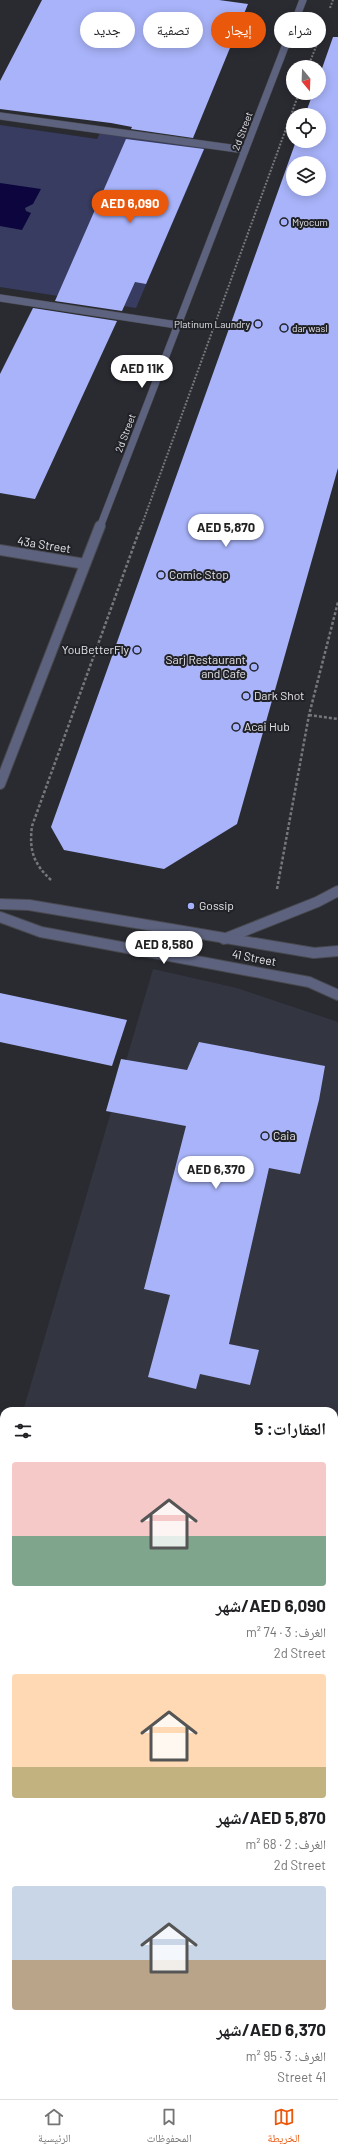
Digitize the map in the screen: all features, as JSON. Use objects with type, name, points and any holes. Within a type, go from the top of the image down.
[{"type":"street","name":"2d Street","points":[[0,784],[303,0]]},
{"type":"street","points":[[0,116],[245,150]]},
{"type":"street","points":[[0,298],[177,325]]},
{"type":"street","name":"43a Street","points":[[0,550],[85,564]]},
{"type":"street","points":[[224,939],[317,902],[338,891]]},
{"type":"street","name":"41 Street","points":[[0,904],[29,905],[314,953],[338,951]]},
{"type":"street","name":"41 Street","points":[[0,917],[42,932],[309,982],[338,995]]},
{"type":"path","points":[[55,883],[37,867],[29,847],[32,826],[296,100]]},
{"type":"path","points":[[275,896],[309,715],[338,602]]},
{"type":"path","points":[[309,715],[338,719]]},
{"type":"path","points":[[204,906],[242,903]]},
{"type":"shaded area","points":[[0,125],[97,139],[100,133],[205,148],[136,308],[0,287]]},
{"type":"shaded area","points":[[0,183],[41,189],[33,204],[25,208],[26,211],[31,213],[22,230],[0,226]]},
{"type":"shaded area","points":[[153,969],[237,988],[338,1022],[338,1407],[24,1407]]},
{"type":"building","points":[[42,0],[219,0],[248,4],[245,12],[211,12],[211,48],[230,48],[193,138],[131,129],[132,127],[111,123],[0,109],[0,81]]},
{"type":"building","name":"dar wasl","points":[[333,37],[338,37],[338,468],[237,824],[164,869],[64,850],[51,827],[286,169],[286,196],[326,196],[326,156],[291,156],[294,148],[326,148],[326,108],[308,108],[310,100],[326,100],[325,60]]},
{"type":"building","points":[[126,139],[204,149],[146,284],[135,282],[122,311],[55,301]]},
{"type":"building","points":[[33,308],[117,321],[35,499],[0,493],[0,374]]},
{"type":"building","points":[[0,993],[127,1020],[112,1066],[0,1042]]},
{"type":"building","points":[[199,1042],[325,1066],[319,1100],[300,1174],[269,1168],[229,1344],[259,1350],[250,1385],[200,1374],[196,1389],[148,1377],[170,1295],[144,1289],[186,1126],[106,1111],[121,1059],[187,1070]]},
{"type":"place","name":"Myocum","points":[[284,222]]},
{"type":"place","name":"Platinum Laundry","points":[[258,324]]},
{"type":"place","name":"dar wasl","points":[[284,328]]},
{"type":"place","name":"Comic Stop","points":[[161,575]]},
{"type":"place","name":"YouBetterFly","points":[[137,650]]},
{"type":"place","name":"Sarj Restaurant and Cafe","points":[[254,667]]},
{"type":"place","name":"Dark Shot","points":[[246,696]]},
{"type":"place","name":"Acai Hub","points":[[236,727]]},
{"type":"place","name":"Gossip","points":[[191,906]]},
{"type":"place","name":"Caia","points":[[265,1136]]}]
